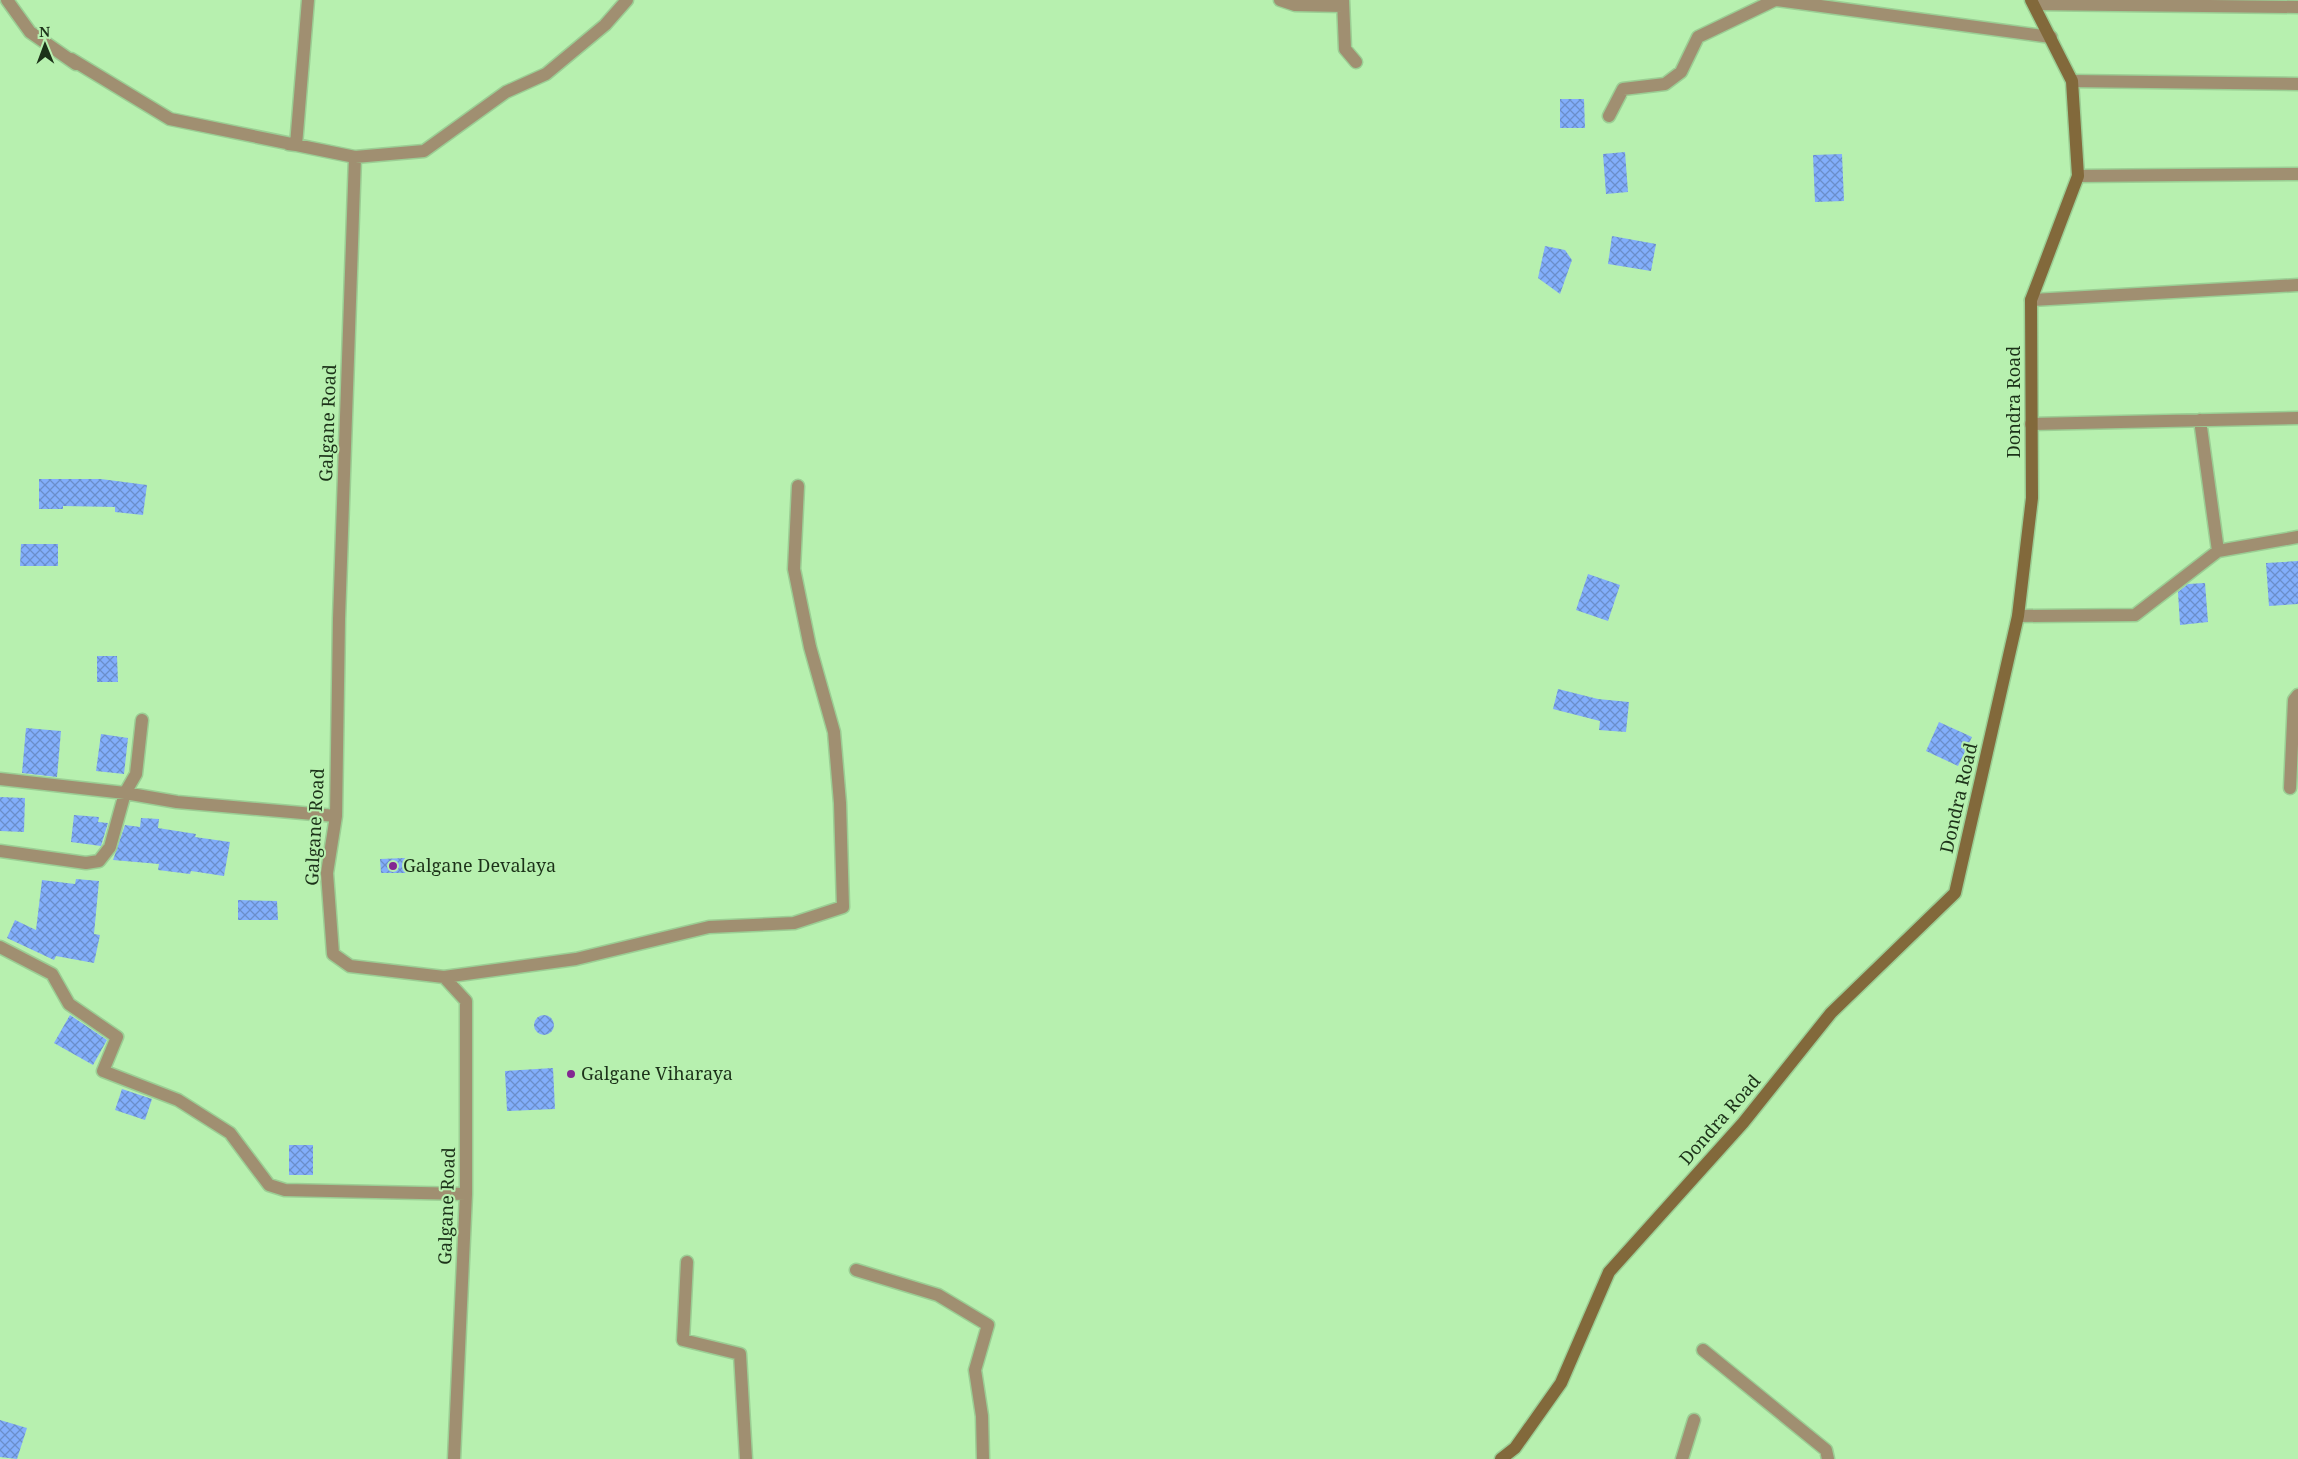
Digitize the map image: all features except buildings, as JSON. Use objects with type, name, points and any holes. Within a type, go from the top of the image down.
[{"type":"street","points":[[7,0],[30,32],[122,96],[178,123],[296,145]]},
{"type":"street","points":[[296,145],[308,0]]},
{"type":"street","points":[[71,59],[170,119],[355,157],[424,151],[506,92],[546,74],[605,25],[627,0]]},
{"type":"street","points":[[1280,0],[1295,4],[1343,3],[1345,49],[1356,62]]},
{"type":"street","points":[[1609,116],[1623,89],[1665,84],[1680,72],[1698,37],[1776,0],[2051,37]]},
{"type":"street","points":[[2032,2],[2274,3],[2298,7]]},
{"type":"street","name":"Dondra Road","points":[[1501,1459],[1515,1448],[1561,1383],[1609,1272],[1743,1124],[1831,1013],[1955,893],[2018,616],[2032,498],[2031,300],[2078,176],[2072,80],[2032,2]]},
{"type":"street","points":[[2072,80],[2298,84]]},
{"type":"street","name":"Galgane Road","points":[[355,157],[339,619],[336,816],[327,872],[333,954],[350,966],[444,977],[466,1001],[466,1194],[454,1459]]},
{"type":"street","points":[[2078,176],[2298,174]]},
{"type":"street","points":[[2031,300],[2298,285]]},
{"type":"street","points":[[2031,424],[2298,418]]},
{"type":"street","points":[[2200,420],[2218,550]]},
{"type":"street","points":[[444,977],[576,959],[709,927],[794,923],[843,907],[840,803],[834,732],[810,647],[794,569],[798,486]]},
{"type":"street","points":[[2018,616],[2135,615],[2218,550],[2298,537]]},
{"type":"street","points":[[2290,788],[2294,700],[2298,695]]},
{"type":"street","points":[[0,851],[86,863],[99,861],[110,847],[125,793],[136,774],[142,720]]},
{"type":"street","points":[[0,780],[125,793],[177,802],[336,816]]},
{"type":"street","points":[[0,947],[52,974],[69,1004],[116,1036],[104,1070],[178,1100],[230,1133],[269,1186],[285,1190],[466,1194]]},
{"type":"street","points":[[687,1262],[683,1340],[740,1354],[746,1459]]},
{"type":"street","points":[[856,1270],[938,1295],[988,1325],[976,1370],[982,1416],[983,1459]]},
{"type":"street","points":[[1702,1350],[1826,1450],[1828,1459]]},
{"type":"street","points":[[1682,1459],[1694,1420]]},
{"type":"place","name":"Galgane Devalaya","points":[[393,866]]},
{"type":"place","name":"Galgane Viharaya","points":[[571,1074]]}]
